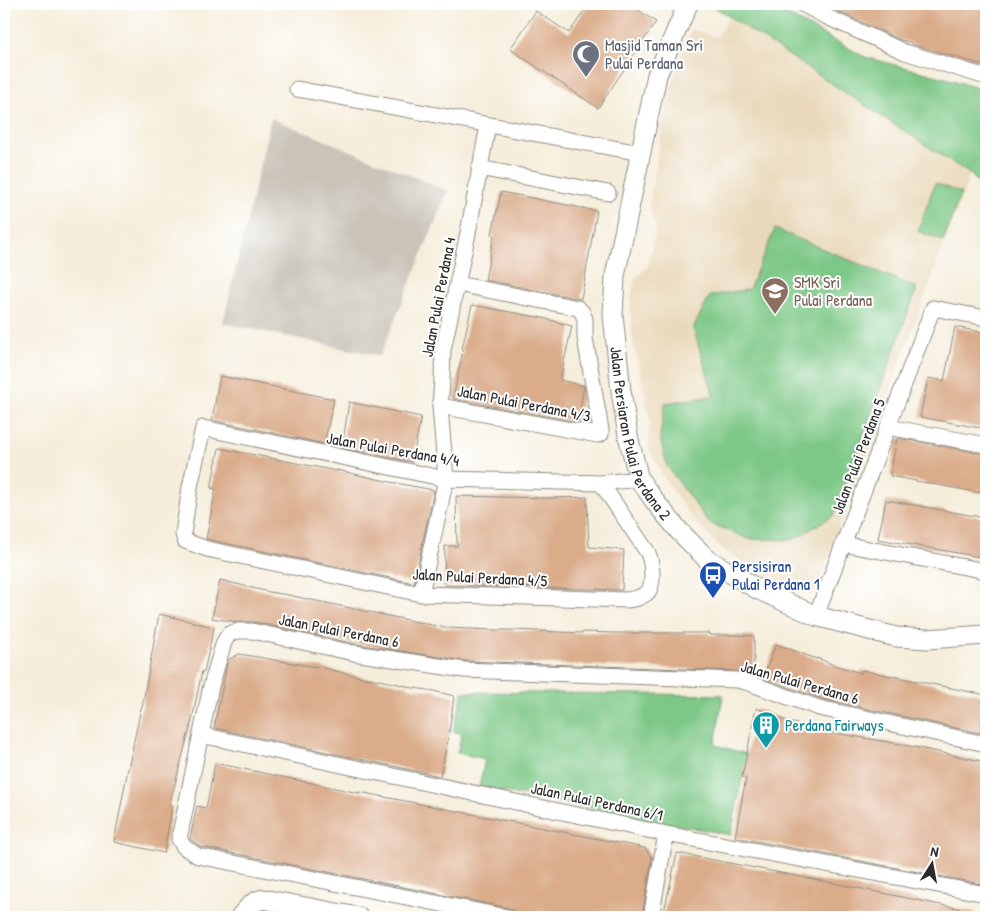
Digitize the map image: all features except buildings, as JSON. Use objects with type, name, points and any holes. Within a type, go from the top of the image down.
[{"type":"street","name":"Jalan Persiaran Pulai Perdana 2","points":[[688,4],[656,75],[615,276],[613,315],[621,391],[628,436],[639,479],[680,532],[707,559],[756,589],[816,616],[896,637],[927,639],[986,635]]},
{"type":"street","points":[[802,4],[905,52],[986,77]]},
{"type":"street","points":[[297,89],[640,154]]},
{"type":"street","name":"Jalan Pulai Perdana 4","points":[[421,594],[446,479],[440,406],[443,350],[488,125]]},
{"type":"street","points":[[480,168],[608,193]]},
{"type":"street","name":"Jalan Pulai Perdana 4/3","points":[[440,406],[598,435],[601,430],[585,338],[585,319],[582,312],[578,308],[457,284]]},
{"type":"street","name":"Jalan Pulai Perdana 5","points":[[816,616],[933,308],[986,318]]},
{"type":"street","points":[[888,426],[986,446]]},
{"type":"street","name":"Jalan Pulai Perdana 4/4","points":[[202,428],[446,479],[601,483],[639,479]]},
{"type":"street","name":"Jalan Pulai Perdana 4/5","points":[[202,428],[190,487],[183,534],[185,541],[207,550],[421,594],[627,600],[638,598],[646,593],[651,585],[652,576],[648,553],[601,483]]},
{"type":"street","points":[[843,544],[986,571]]},
{"type":"street","name":"Jalan Pulai Perdana 6","points":[[507,917],[198,856],[184,847],[179,839],[211,686],[224,642],[229,634],[238,630],[252,631],[354,653],[464,670],[737,680],[748,682],[819,708],[986,744]]},
{"type":"street","name":"Jalan Pulai Perdana 6/1","points":[[201,735],[666,834],[986,894]]},
{"type":"street","points":[[651,917],[666,834]]},
{"type":"street","points":[[240,917],[252,902],[263,899],[358,917]]},
{"type":"shaded area","name":"SMK Sri Pulai Perdana","points":[[729,16],[970,174],[814,596],[757,573],[718,545],[695,522],[665,480],[648,447],[650,419],[631,332],[631,298],[635,278],[648,267],[656,227],[649,207],[666,102],[691,29],[717,37]]},
{"type":"shaded area","points":[[271,118],[448,191],[380,356],[223,323]]},
{"type":"green space","points":[[710,4],[767,4],[865,57],[953,80],[986,91],[986,191],[970,174]]},
{"type":"green space","points":[[935,183],[961,193],[943,241],[918,231]]},
{"type":"green space","points":[[775,229],[917,288],[834,515],[793,540],[749,539],[709,523],[667,466],[660,437],[665,403],[714,396],[693,328],[710,296],[749,289]]},
{"type":"green space","points":[[463,692],[723,695],[715,745],[747,754],[731,835],[479,787],[485,759],[457,753],[462,734],[453,731]]},
{"type":"place","name":"Masjid Taman Sri Pulai Perdana","points":[[586,78]]},
{"type":"place","name":"SMK Sri Pulai Perdana","points":[[775,315]]},
{"type":"place","name":"Persisiran Pulai Perdana 1","points":[[713,599]]},
{"type":"place","name":"Perdana Fairways","points":[[766,749]]}]
